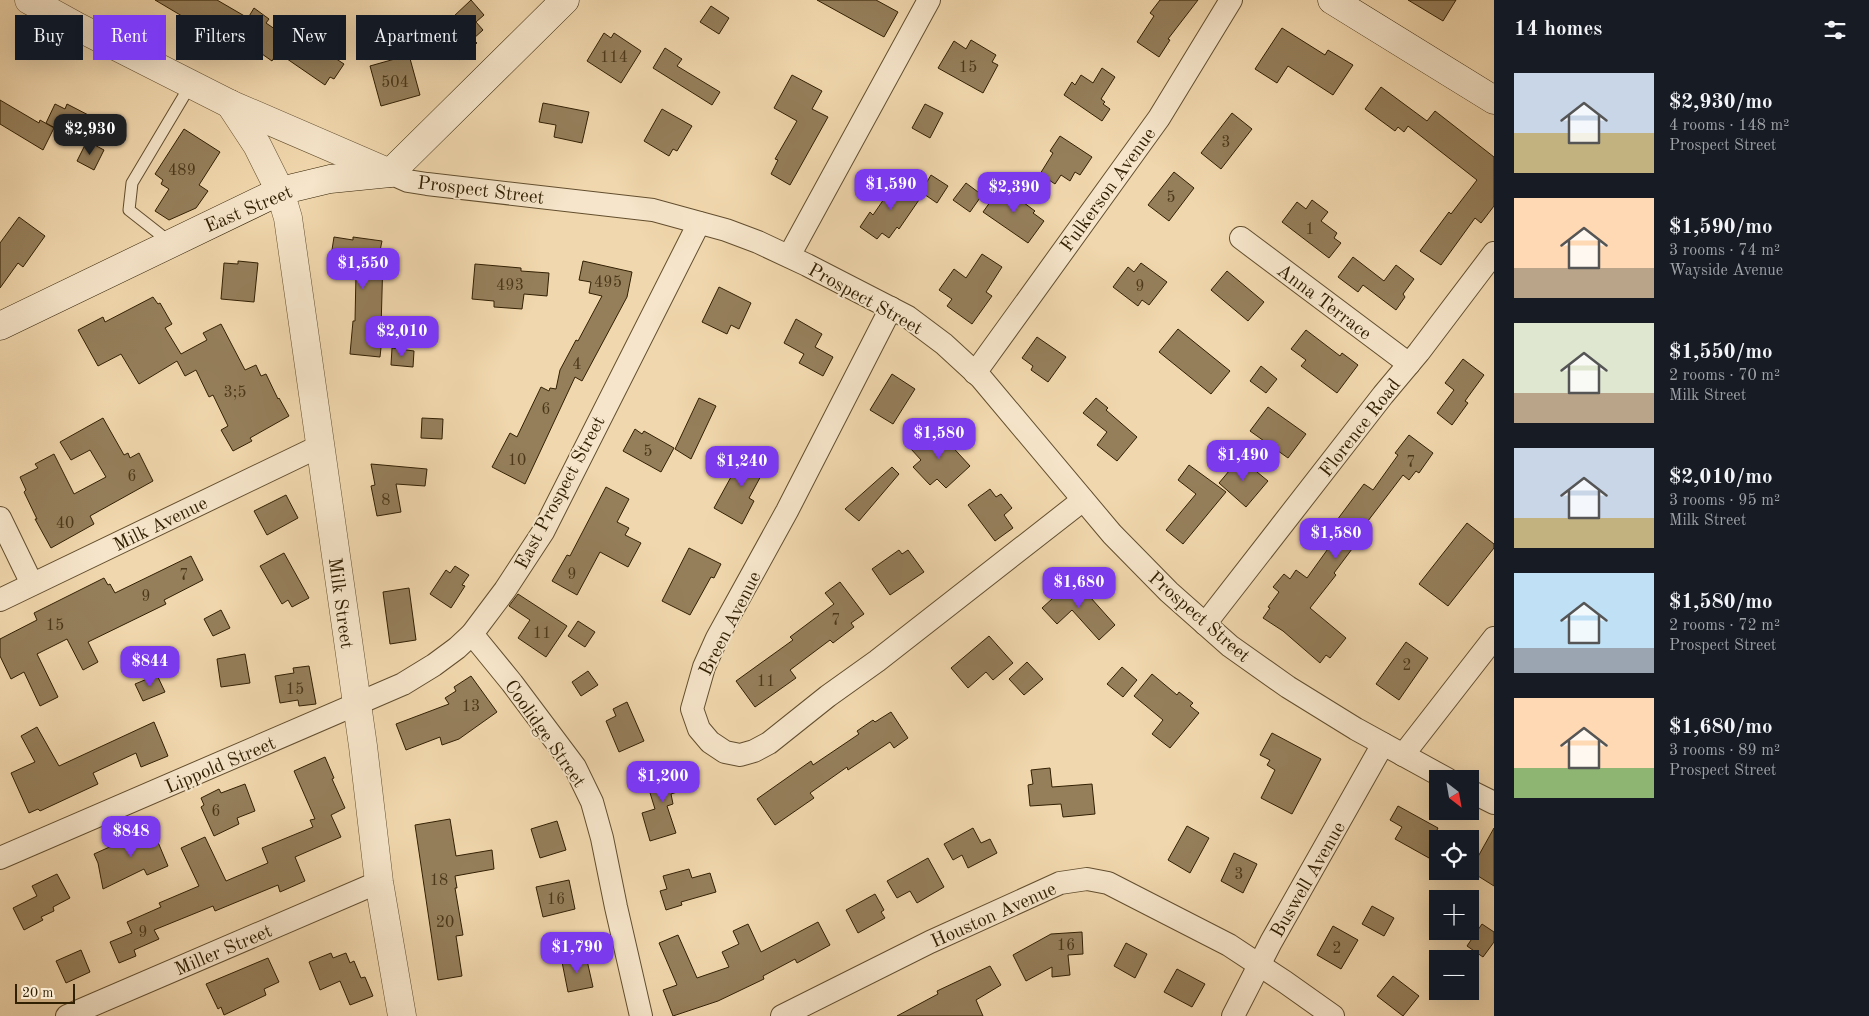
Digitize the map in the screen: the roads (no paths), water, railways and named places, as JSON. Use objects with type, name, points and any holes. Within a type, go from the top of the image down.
[{"type":"street","name":"Prospect Street","points":[[29,0],[230,104],[408,180],[427,184],[654,210],[726,230],[789,256],[891,308],[944,344],[975,373],[1020,423],[1112,534],[1169,592],[1204,624],[1230,646],[1288,687],[1430,770]]},
{"type":"street","points":[[390,173],[565,0]]},
{"type":"street","points":[[789,256],[929,0]]},
{"type":"street","name":"Fulkerson Avenue","points":[[975,373],[1159,118],[1231,0]]},
{"type":"street","points":[[1332,0],[1494,100]]},
{"type":"street","points":[[230,104],[256,145],[280,191]]},
{"type":"street","name":"East Street","points":[[0,326],[280,191],[330,179],[390,173]]},
{"type":"street","name":"Milk Street","points":[[280,191],[288,218],[357,705],[379,882],[402,1016]]},
{"type":"street","name":"East Prospect Street","points":[[357,705],[403,684],[434,666],[472,634],[505,590],[543,532],[699,223]]},
{"type":"street","name":"Anna Terrace","points":[[1241,238],[1409,364]]},
{"type":"street","name":"Florence Road","points":[[1204,624],[1494,253]]},
{"type":"street","name":"Breen Avenue","points":[[891,308],[791,503],[717,638],[704,667],[692,709],[699,729],[710,742],[726,752],[740,755],[754,751],[769,743],[828,696],[877,662],[1083,500]]},
{"type":"street","name":"Milk Avenue","points":[[0,600],[320,446]]},
{"type":"street","points":[[0,518],[32,584]]},
{"type":"street","name":"Coolidge Street","points":[[472,634],[512,683],[575,767],[592,802],[602,838],[641,1016]]},
{"type":"street","points":[[1403,755],[1493,642]]},
{"type":"street","name":"Lippold Street","points":[[0,858],[357,705]]},
{"type":"street","name":"Buswell Avenue","points":[[1234,1016],[1259,965],[1383,744]]},
{"type":"street","points":[[1479,796],[1494,803]]},
{"type":"street","name":"Houston Avenue","points":[[782,1016],[930,942],[1024,899],[1060,883],[1087,879],[1108,883],[1229,946],[1333,1016]]},
{"type":"street","name":"Miller Street","points":[[67,1016],[379,882]]},
{"type":"lane","points":[[171,243],[129,210],[132,183],[190,84]]}]
